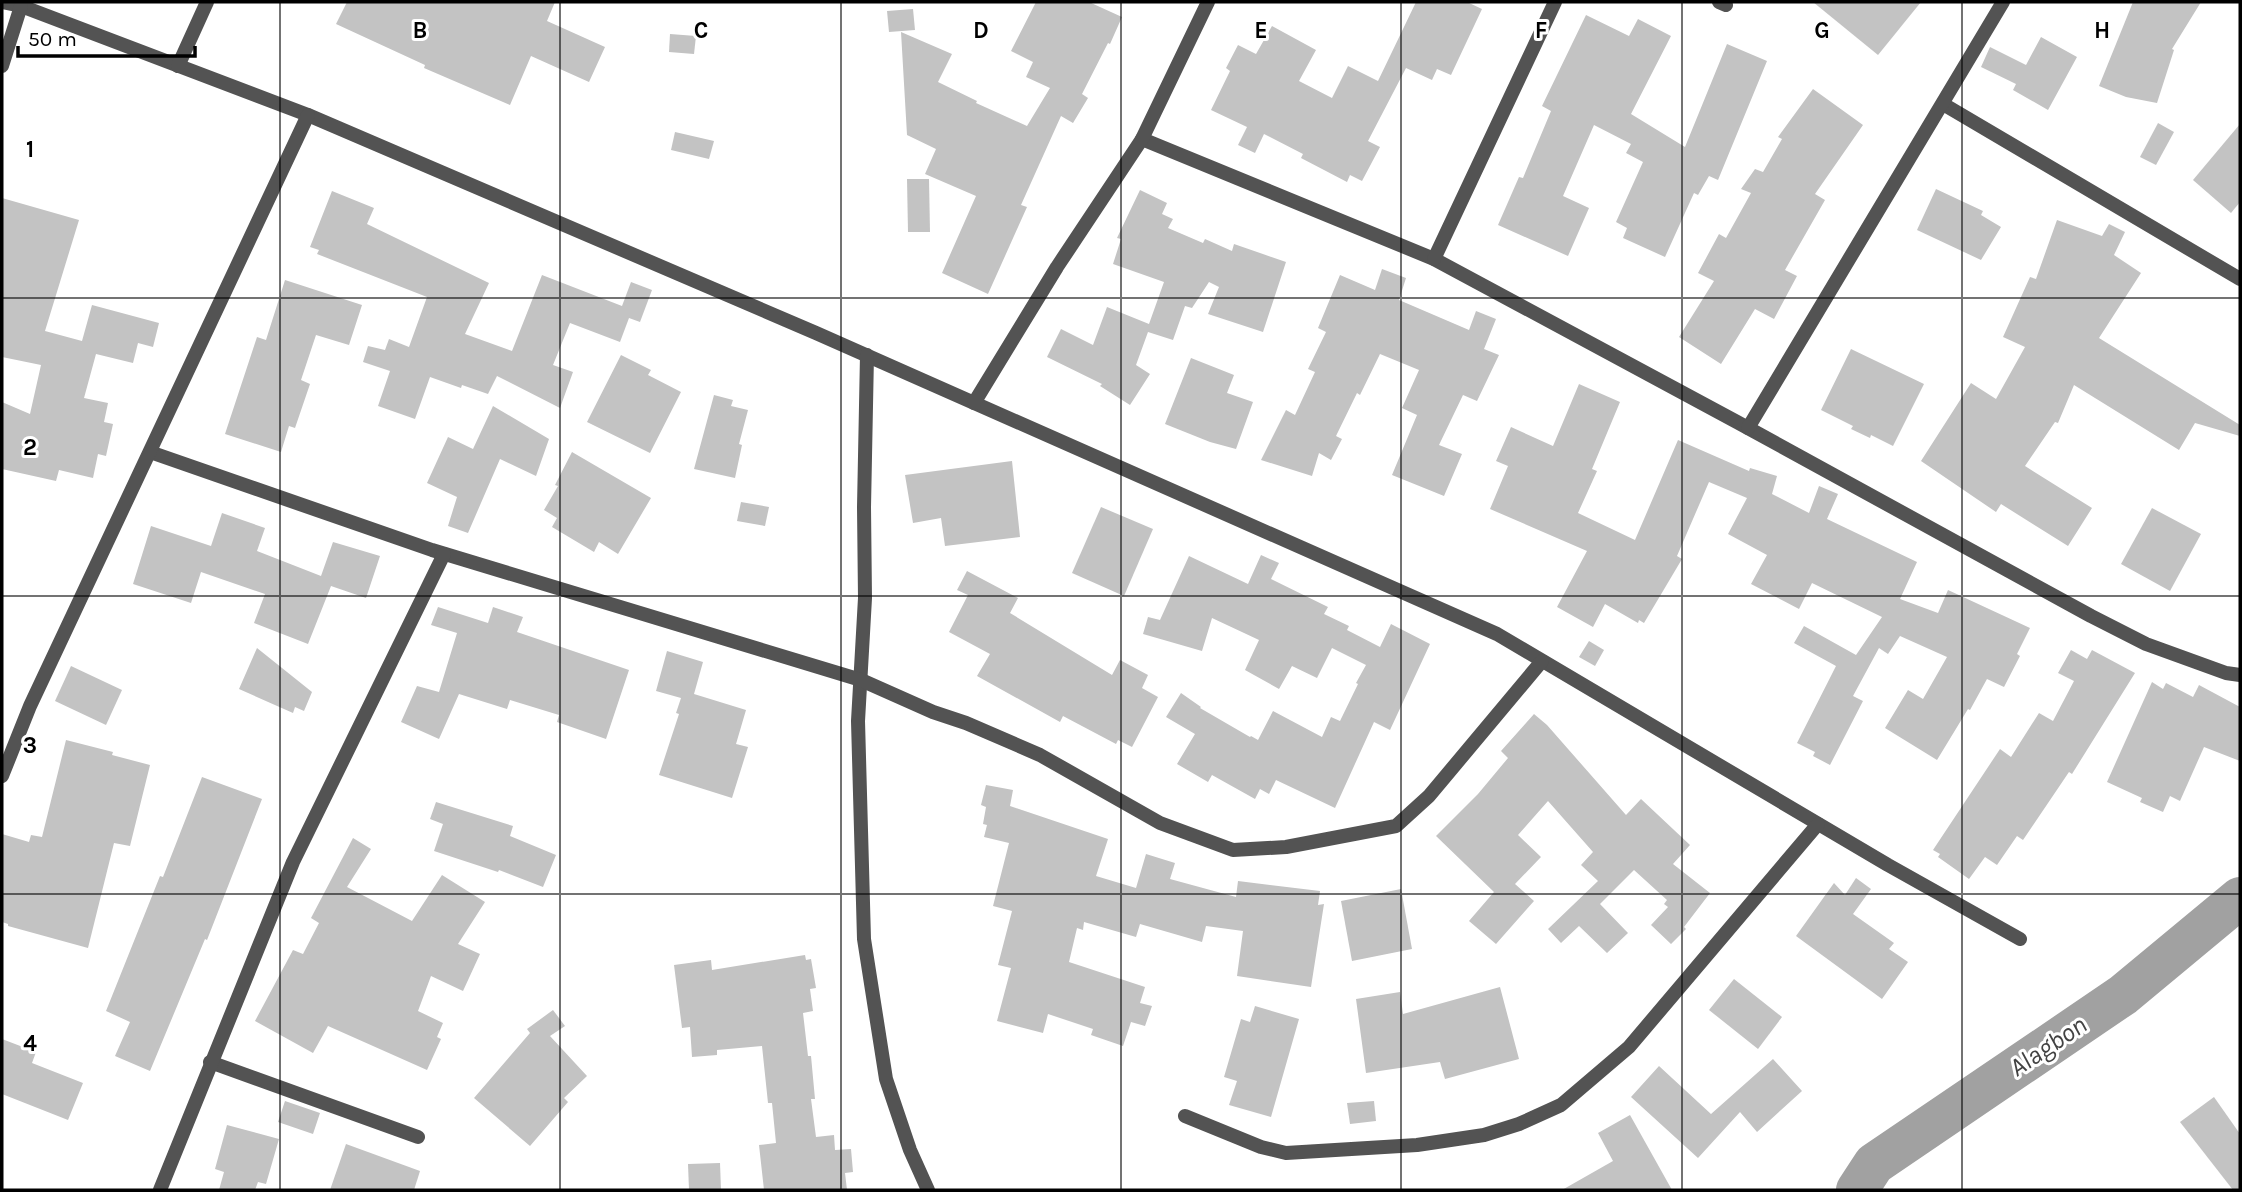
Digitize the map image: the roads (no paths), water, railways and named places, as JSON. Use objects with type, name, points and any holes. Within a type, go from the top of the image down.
[{"type":"street","points":[[2,2],[20,6],[308,115],[867,355],[1497,634],[1818,824],[2020,939]]},
{"type":"street","points":[[178,66],[207,2]]},
{"type":"street","points":[[974,403],[1058,267],[1142,139],[1208,2]]},
{"type":"street","points":[[1434,259],[1555,2]]},
{"type":"street","points":[[1748,428],[2003,2]]},
{"type":"street","points":[[2,66],[20,6]]},
{"type":"street","points":[[1943,104],[2240,279]]},
{"type":"street","points":[[2,776],[30,706],[308,115]]},
{"type":"street","points":[[1142,139],[1434,259],[2091,616],[2146,644],[2226,673],[2240,675]]},
{"type":"street","points":[[867,355],[865,598],[858,722],[864,939],[886,1079],[910,1150],[928,1190]]},
{"type":"street","points":[[150,452],[444,554],[861,680],[1040,755],[1160,823],[1233,850],[1286,847],[1396,825],[1429,796],[1542,661]]},
{"type":"street","points":[[160,1190],[293,862],[444,554]]},
{"type":"street","points":[[1185,1116],[1261,1147],[1286,1153],[1417,1145],[1484,1135],[1519,1124],[1561,1105],[1629,1047],[1818,824]]},
{"type":"street","points":[[210,1062],[418,1137]]},
{"type":"waterway","name":"Alagbon","points":[[1857,1190],[1874,1164],[2123,995],[2240,898]]}]
